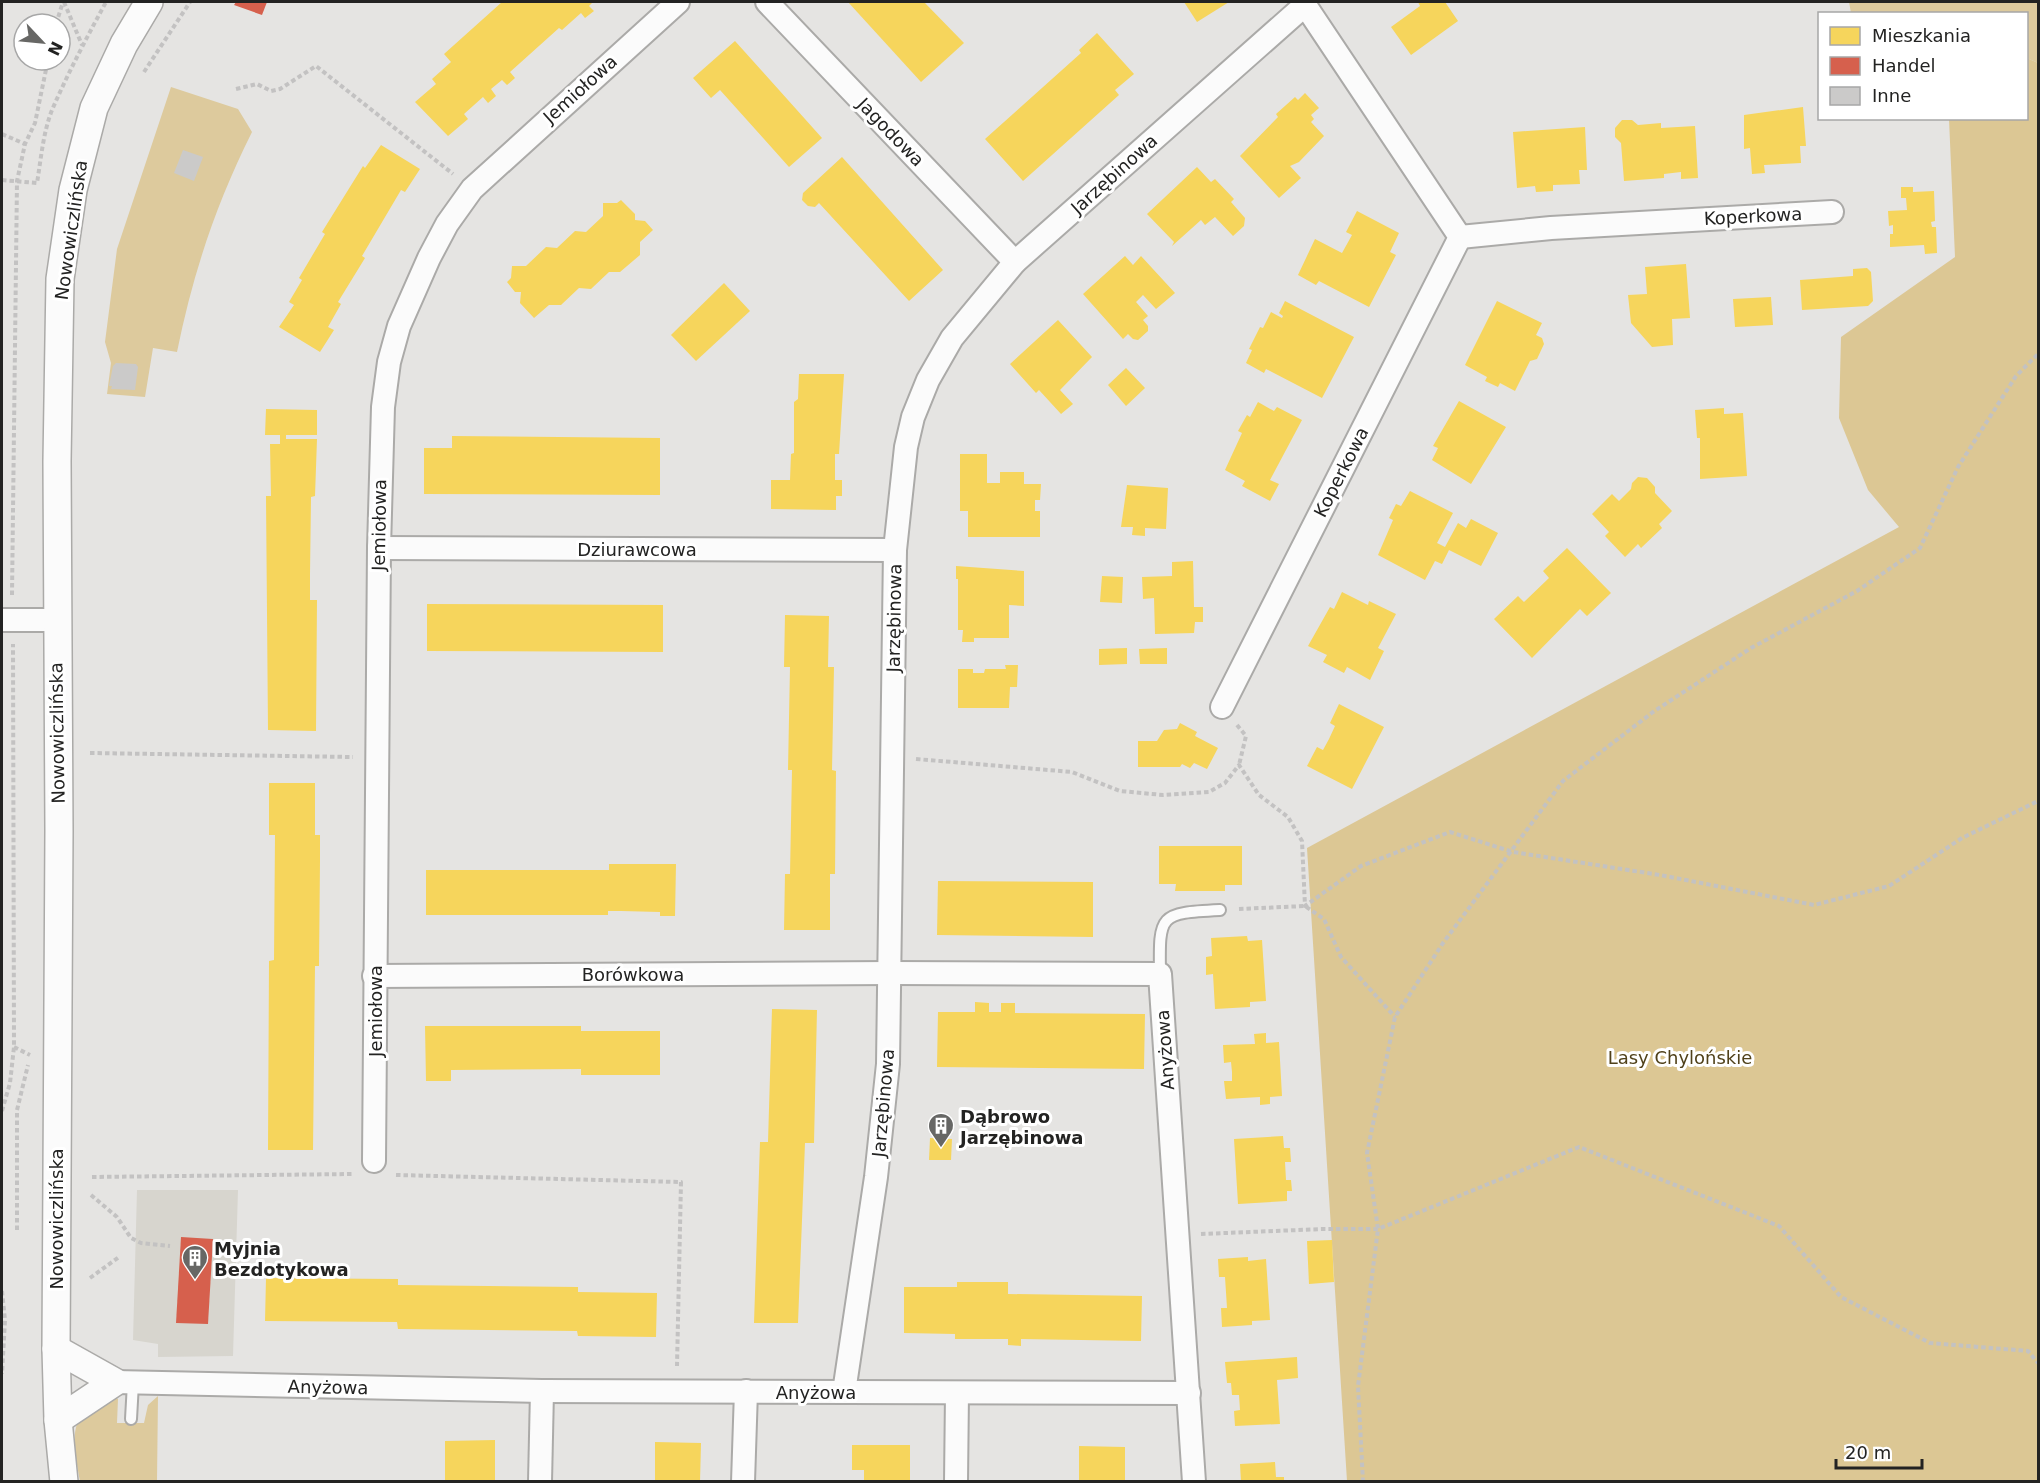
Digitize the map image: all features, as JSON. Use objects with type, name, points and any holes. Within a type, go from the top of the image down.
[{"type":"street","name":"Nowowiczlińska","points":[[64,1482],[57,1420],[56,1349],[60,279],[73,190],[94,108],[124,44],[149,2]]},
{"type":"street","name":"Jemiołowa","points":[[367,1167],[375,976],[379,548],[383,407],[389,362],[399,326],[429,258],[447,224],[472,189],[678,2]]},
{"type":"street","name":"Jagodowa","points":[[767,2],[1015,262]]},
{"type":"street","points":[[1304,3],[1460,237]]},
{"type":"street","name":"Jarzębinowa","points":[[844,1392],[876,1177],[888,1064],[895,550],[906,447],[922,392],[952,338],[1015,262],[1304,3]]},
{"type":"street","name":"Koperkowa","points":[[1222,707],[1460,237],[1551,228],[1832,212]]},
{"type":"street","name":"Dziurawcowa","points":[[379,548],[895,550]]},
{"type":"street","points":[[2,620],[57,620]]},
{"type":"street","points":[[891,973],[1160,974]]},
{"type":"street","name":"Borówkowa","points":[[375,976],[891,973]]},
{"type":"street","name":"Anyżowa","points":[[1160,974],[1194,1482]]},
{"type":"street","points":[[56,1349],[124,1382]]},
{"type":"street","points":[[57,1420],[124,1382]]},
{"type":"street","name":"Anyżowa","points":[[124,1382],[542,1391],[1189,1393]]},
{"type":"street","points":[[540,1482],[542,1391]]},
{"type":"street","points":[[743,1482],[746,1391]]},
{"type":"street","points":[[956,1482],[957,1393]]},
{"type":"lane","points":[[1160,974],[1160,936],[1166,920],[1180,912],[1220,910]]},
{"type":"lane","points":[[124,1382],[131,1419]]},
{"type":"path","points":[[64,2],[82,45]]},
{"type":"path","points":[[2,180],[37,183],[52,110],[82,45],[106,2]]},
{"type":"path","points":[[139,82],[190,2]]},
{"type":"path","points":[[236,89],[257,84],[271,91],[280,89],[316,66],[472,189]]},
{"type":"path","points":[[2,134],[25,144],[34,123],[45,72]]},
{"type":"path","points":[[1363,1482],[1358,1386],[1378,1229],[1367,1153],[1395,1017],[1443,942],[1513,852],[1563,781],[1653,712],[1751,648],[1857,591],[1920,548],[1958,466],[2016,376],[2038,354]]},
{"type":"path","points":[[892,755],[932,761],[1072,771],[1120,791],[1163,795],[1209,792],[1225,783],[1239,765],[1246,736],[1222,707]]},
{"type":"path","points":[[90,753],[378,757]]},
{"type":"path","points":[[1239,765],[1259,795],[1288,817],[1302,841],[1305,906]]},
{"type":"path","points":[[1220,910],[1305,906],[1361,866],[1450,832],[1513,852],[1660,875],[1814,905],[1889,886],[1962,838],[2038,801]]},
{"type":"path","points":[[1305,906],[1324,919],[1341,957],[1395,1017]]},
{"type":"path","points":[[2,1111],[10,1083],[14,1047],[30,1055],[17,1110],[17,1230]]},
{"type":"path","points":[[1178,1236],[1323,1229],[1378,1229],[1579,1147],[1779,1226],[1841,1297],[1930,1343],[2028,1351],[2038,1362]]},
{"type":"path","points":[[92,1176],[367,1167]]},
{"type":"path","points":[[394,1175],[681,1182],[676,1391]]},
{"type":"path","points":[[92,1195],[117,1217],[131,1238],[141,1244],[170,1246]]},
{"type":"path","points":[[90,1278],[119,1257]]},
{"type":"path","points":[[2,1291],[5,1320],[2,1374]]},
{"type":"shaded area","points":[[1849,2],[2038,2],[2038,63],[2028,58],[2028,12],[1851,12]]},
{"type":"shaded area","points":[[171,87],[238,109],[252,132],[227,186],[207,239],[190,294],[177,352],[153,348],[145,397],[107,394],[111,363],[105,342],[117,249]]},
{"type":"shaded area","points":[[137,1190],[238,1190],[233,1356],[158,1357],[158,1344],[133,1340]]},
{"type":"shaded area","points":[[113,1395],[118,1399],[117,1423],[144,1423],[148,1405],[158,1396],[157,1481],[80,1481],[75,1445],[79,1419]]},
{"type":"green space","name":"Lasy Chylońskie","points":[[2028,58],[2038,63],[2038,1481],[1347,1481],[1307,848],[1899,527],[1868,490],[1839,418],[1841,337],[1955,257],[1949,120],[2028,120]]},
{"type":"building: Mieszkania","points":[[502,2],[593,2],[589,6],[594,11],[585,18],[581,13],[562,30],[559,28],[510,72],[515,78],[507,85],[502,80],[491,89],[496,96],[488,103],[483,97],[464,114],[468,119],[448,136],[415,102],[436,84],[432,79],[451,62],[444,54]]},
{"type":"building: Mieszkania","points":[[848,2],[924,2],[964,43],[921,82]]},
{"type":"building: Mieszkania","points":[[1184,2],[1229,2],[1197,22]]},
{"type":"building: Mieszkania","points":[[1418,2],[1445,2],[1458,21],[1411,55],[1391,27],[1420,6]]},
{"type":"building: Mieszkania","points":[[1097,33],[1134,74],[1115,90],[1119,95],[1023,181],[985,139],[1081,53],[1079,50]]},
{"type":"building: Mieszkania","points":[[735,41],[822,138],[789,167],[720,90],[711,98],[693,78]]},
{"type":"building: Mieszkania","points":[[1305,93],[1319,108],[1311,115],[1314,119],[1311,122],[1324,136],[1299,162],[1290,166],[1301,178],[1279,198],[1240,156],[1278,117],[1276,114],[1295,97],[1298,100]]},
{"type":"building: Mieszkania","points":[[1803,107],[1806,146],[1800,146],[1801,163],[1764,165],[1765,173],[1752,174],[1750,148],[1744,149],[1744,115]]},
{"type":"building: Mieszkania","points":[[1622,120],[1632,120],[1638,125],[1661,123],[1661,128],[1695,126],[1698,178],[1681,179],[1681,172],[1664,174],[1664,178],[1624,181],[1621,143],[1615,137],[1615,128]]},
{"type":"building: Mieszkania","points":[[1585,127],[1587,170],[1579,170],[1580,184],[1553,185],[1553,191],[1536,192],[1535,186],[1517,188],[1513,132]]},
{"type":"building: Mieszkania","points":[[381,145],[420,169],[405,192],[401,190],[362,256],[365,258],[338,302],[341,304],[328,327],[334,330],[320,352],[279,327],[294,305],[289,302],[302,280],[299,278],[325,234],[322,232],[363,166],[365,168]]},
{"type":"building: Mieszkania","points":[[842,157],[943,270],[909,301],[819,203],[815,207],[808,206],[802,200],[803,193]]},
{"type":"building: Mieszkania","points":[[1197,167],[1211,182],[1215,179],[1234,199],[1231,202],[1245,218],[1244,226],[1233,236],[1215,217],[1205,225],[1201,220],[1172,246],[1174,242],[1147,214]]},
{"type":"building: Mieszkania","points":[[1901,187],[1913,187],[1913,192],[1934,191],[1935,221],[1931,222],[1932,227],[1936,227],[1937,253],[1925,254],[1924,245],[1890,247],[1893,225],[1889,226],[1888,211],[1907,210],[1906,198],[1901,198]]},
{"type":"building: Mieszkania","points":[[621,200],[635,214],[635,220],[645,221],[653,230],[640,242],[640,255],[620,272],[609,272],[591,289],[579,288],[561,305],[549,305],[534,318],[520,303],[521,292],[515,292],[507,282],[511,278],[512,266],[526,266],[546,247],[557,248],[575,231],[586,232],[603,216],[603,203],[617,203]]},
{"type":"building: Mieszkania","points":[[1357,211],[1399,233],[1390,252],[1396,255],[1369,307],[1319,281],[1316,285],[1298,275],[1315,239],[1342,253],[1352,235],[1346,232]]},
{"type":"building: Mieszkania","points":[[1125,256],[1133,265],[1141,256],[1175,293],[1156,309],[1143,295],[1136,302],[1148,316],[1143,320],[1148,326],[1148,331],[1138,340],[1128,334],[1123,339],[1083,294]]},
{"type":"building: Mieszkania","points":[[1686,264],[1690,318],[1672,319],[1673,345],[1652,347],[1631,323],[1628,295],[1647,294],[1645,267]]},
{"type":"building: Mieszkania","points":[[1867,268],[1871,272],[1873,301],[1868,306],[1802,310],[1800,280],[1853,276],[1853,269]]},
{"type":"building: Mieszkania","points":[[724,283],[750,311],[696,361],[671,335]]},
{"type":"building: Mieszkania","points":[[1771,297],[1773,325],[1735,327],[1733,299]]},
{"type":"building: Mieszkania","points":[[1285,301],[1354,337],[1322,398],[1266,369],[1264,373],[1246,363],[1252,350],[1249,349],[1260,327],[1263,328],[1271,312],[1282,318],[1283,316],[1279,313]]},
{"type":"building: Mieszkania","points":[[1497,301],[1542,323],[1536,335],[1542,338],[1544,344],[1537,359],[1530,361],[1515,391],[1500,383],[1498,387],[1485,381],[1487,377],[1465,365]]},
{"type":"building: Mieszkania","points":[[1058,320],[1092,357],[1060,390],[1073,404],[1061,414],[1039,390],[1036,393],[1010,364]]},
{"type":"building: Mieszkania","points":[[1126,368],[1145,388],[1126,406],[1108,385]]},
{"type":"building: Mieszkania","points":[[799,374],[844,374],[839,454],[835,454],[835,480],[842,480],[842,496],[836,496],[836,510],[771,509],[771,480],[790,480],[791,454],[794,453],[794,402],[798,399]]},
{"type":"building: Mieszkania","points":[[1459,401],[1506,427],[1471,484],[1432,460],[1438,448],[1433,446]]},
{"type":"building: Mieszkania","points":[[1258,402],[1274,411],[1277,407],[1302,420],[1270,480],[1279,484],[1270,501],[1242,486],[1245,481],[1225,470],[1242,433],[1238,431],[1247,415],[1250,417]]},
{"type":"building: Mieszkania","points":[[1724,408],[1724,414],[1743,413],[1747,476],[1700,479],[1700,438],[1697,438],[1695,410]]},
{"type":"building: Mieszkania","points":[[266,409],[317,410],[317,435],[286,435],[286,439],[317,439],[315,496],[311,497],[310,574],[310,600],[317,600],[316,731],[268,730],[266,496],[271,496],[270,444],[280,444],[280,435],[265,435]]},
{"type":"building: Mieszkania","points":[[452,436],[660,438],[660,495],[424,494],[424,448],[452,448]]},
{"type":"building: Mieszkania","points":[[960,454],[987,454],[987,483],[1000,483],[1000,472],[1024,472],[1024,484],[1041,484],[1040,500],[1035,500],[1035,511],[1040,511],[1040,537],[968,537],[968,511],[960,511]]},
{"type":"building: Mieszkania","points":[[1638,477],[1647,478],[1655,487],[1655,493],[1672,511],[1659,524],[1662,528],[1641,548],[1638,544],[1625,557],[1605,536],[1609,532],[1592,514],[1612,494],[1619,501],[1631,489],[1632,483]]},
{"type":"building: Mieszkania","points":[[1127,485],[1168,488],[1166,529],[1145,528],[1145,536],[1132,535],[1133,527],[1121,527]]},
{"type":"building: Mieszkania","points":[[1410,491],[1453,513],[1437,543],[1445,547],[1458,523],[1466,528],[1471,519],[1498,533],[1481,566],[1449,550],[1442,564],[1435,561],[1425,580],[1378,555],[1393,520],[1389,518],[1396,504],[1401,506]]},
{"type":"building: Mieszkania","points":[[1567,548],[1611,593],[1587,616],[1580,609],[1532,658],[1494,619],[1518,596],[1524,602],[1549,578],[1543,571]]},
{"type":"building: Mieszkania","points":[[1193,561],[1194,607],[1203,607],[1203,622],[1195,622],[1194,633],[1155,634],[1154,598],[1143,599],[1142,577],[1172,576],[1172,562]]},
{"type":"building: Mieszkania","points":[[956,566],[1024,571],[1024,606],[1009,605],[1009,638],[974,638],[974,642],[962,642],[963,630],[958,630]]},
{"type":"building: Mieszkania","points":[[1102,576],[1123,577],[1122,603],[1100,602]]},
{"type":"building: Mieszkania","points":[[1342,592],[1368,605],[1369,601],[1396,614],[1378,648],[1384,651],[1370,680],[1347,667],[1344,673],[1323,662],[1327,655],[1308,646],[1330,607],[1334,609]]},
{"type":"building: Mieszkania","points":[[427,604],[663,605],[663,652],[427,651]]},
{"type":"building: Mieszkania","points":[[785,615],[829,616],[828,667],[834,667],[832,770],[836,771],[835,874],[830,874],[830,930],[784,930],[785,874],[790,874],[792,770],[788,770],[790,667],[784,667]]},
{"type":"building: Mieszkania","points":[[1127,648],[1127,664],[1099,665],[1099,649]]},
{"type":"building: Mieszkania","points":[[1167,648],[1167,664],[1140,664],[1139,649]]},
{"type":"building: Mieszkania","points":[[1005,665],[1018,665],[1017,687],[1010,687],[1009,708],[958,708],[958,669],[973,669],[973,673],[984,673],[985,669],[1006,669]]},
{"type":"building: Mieszkania","points":[[1339,704],[1384,727],[1352,789],[1307,766],[1317,747],[1323,750],[1329,739],[1335,726],[1330,723]]},
{"type":"building: Mieszkania","points":[[1180,723],[1197,732],[1195,736],[1218,748],[1207,769],[1194,763],[1190,768],[1182,764],[1180,767],[1138,767],[1138,741],[1157,741],[1164,730],[1177,729]]},
{"type":"building: Mieszkania","points":[[269,783],[315,783],[315,835],[320,835],[320,861],[319,966],[315,966],[313,1150],[268,1150],[269,961],[274,960],[275,835],[269,835]]},
{"type":"building: Mieszkania","points":[[1159,846],[1242,846],[1242,885],[1225,885],[1225,891],[1175,891],[1176,884],[1159,884]]},
{"type":"building: Mieszkania","points":[[609,864],[676,864],[675,916],[660,916],[660,912],[621,911],[608,911],[608,915],[426,915],[426,870],[609,870]]},
{"type":"building: Mieszkania","points":[[938,881],[1093,882],[1093,937],[937,935]]},
{"type":"building: Mieszkania","points":[[1247,936],[1248,941],[1262,940],[1266,1001],[1250,1002],[1250,1007],[1215,1009],[1213,974],[1206,975],[1206,957],[1212,956],[1211,938]]},
{"type":"building: Mieszkania","points":[[975,1002],[989,1003],[989,1012],[1001,1012],[1001,1003],[1015,1003],[1015,1013],[1145,1014],[1144,1069],[937,1067],[938,1012],[975,1012]]},
{"type":"building: Mieszkania","points":[[772,1009],[817,1010],[814,1143],[805,1143],[798,1323],[754,1323],[760,1142],[768,1142]]},
{"type":"building: Mieszkania","points":[[425,1026],[581,1026],[581,1031],[660,1031],[660,1075],[581,1075],[581,1069],[451,1070],[451,1081],[426,1081]]},
{"type":"building: Mieszkania","points":[[1266,1033],[1266,1043],[1279,1042],[1282,1096],[1270,1097],[1270,1104],[1260,1105],[1260,1097],[1226,1099],[1224,1081],[1232,1081],[1232,1072],[1231,1062],[1224,1063],[1223,1045],[1255,1044],[1254,1034]]},
{"type":"building: Mieszkania","points":[[1283,1136],[1284,1148],[1290,1148],[1291,1162],[1285,1162],[1286,1180],[1291,1180],[1292,1191],[1287,1191],[1287,1201],[1238,1204],[1234,1139]]},
{"type":"building: Mieszkania","name":"Dąbrowo Jarzębinowa","points":[[930,1138],[952,1139],[951,1160],[929,1160]]},
{"type":"building: Mieszkania","points":[[1332,1240],[1334,1282],[1309,1284],[1307,1241]]},
{"type":"building: Mieszkania","points":[[1248,1257],[1248,1261],[1266,1259],[1270,1320],[1252,1321],[1252,1325],[1222,1327],[1221,1308],[1227,1308],[1225,1277],[1219,1277],[1218,1259]]},
{"type":"building: Mieszkania","points":[[266,1278],[398,1279],[398,1285],[578,1287],[578,1292],[657,1293],[656,1337],[578,1336],[577,1331],[398,1329],[397,1322],[265,1321]]},
{"type":"building: Mieszkania","points":[[957,1282],[1008,1282],[1008,1294],[1142,1296],[1141,1341],[1021,1339],[1021,1346],[1008,1345],[1008,1339],[955,1339],[955,1334],[904,1333],[904,1287],[957,1287]]},
{"type":"building: Mieszkania","points":[[1297,1357],[1298,1378],[1277,1380],[1280,1424],[1235,1426],[1234,1411],[1240,1410],[1239,1395],[1232,1395],[1231,1383],[1227,1383],[1225,1362]]},
{"type":"building: Mieszkania","points":[[495,1440],[495,1482],[445,1482],[445,1441]]},
{"type":"building: Mieszkania","points":[[655,1442],[701,1443],[700,1482],[655,1482]]},
{"type":"building: Mieszkania","points":[[852,1445],[910,1445],[910,1482],[864,1482],[864,1470],[852,1470]]},
{"type":"building: Mieszkania","points":[[1079,1446],[1125,1447],[1125,1482],[1079,1482]]},
{"type":"building: Mieszkania","points":[[1275,1462],[1276,1477],[1284,1477],[1284,1482],[1241,1482],[1240,1464]]},
{"type":"building: Handel","points":[[236,2],[267,2],[262,15],[234,5]]},
{"type":"building: Handel","name":"Myjnia Bezdotykowa","points":[[181,1237],[213,1239],[208,1324],[176,1323]]},
{"type":"building: Inne","points":[[183,150],[203,157],[194,181],[174,173]]},
{"type":"building: Inne","points":[[116,363],[136,364],[138,367],[135,390],[111,389],[112,386],[109,386],[113,366]]},
{"type":"place","name":"Dąbrowo Jarzębinowa","points":[[941,1149]]},
{"type":"place","name":"Myjnia Bezdotykowa","points":[[195,1281]]}]
